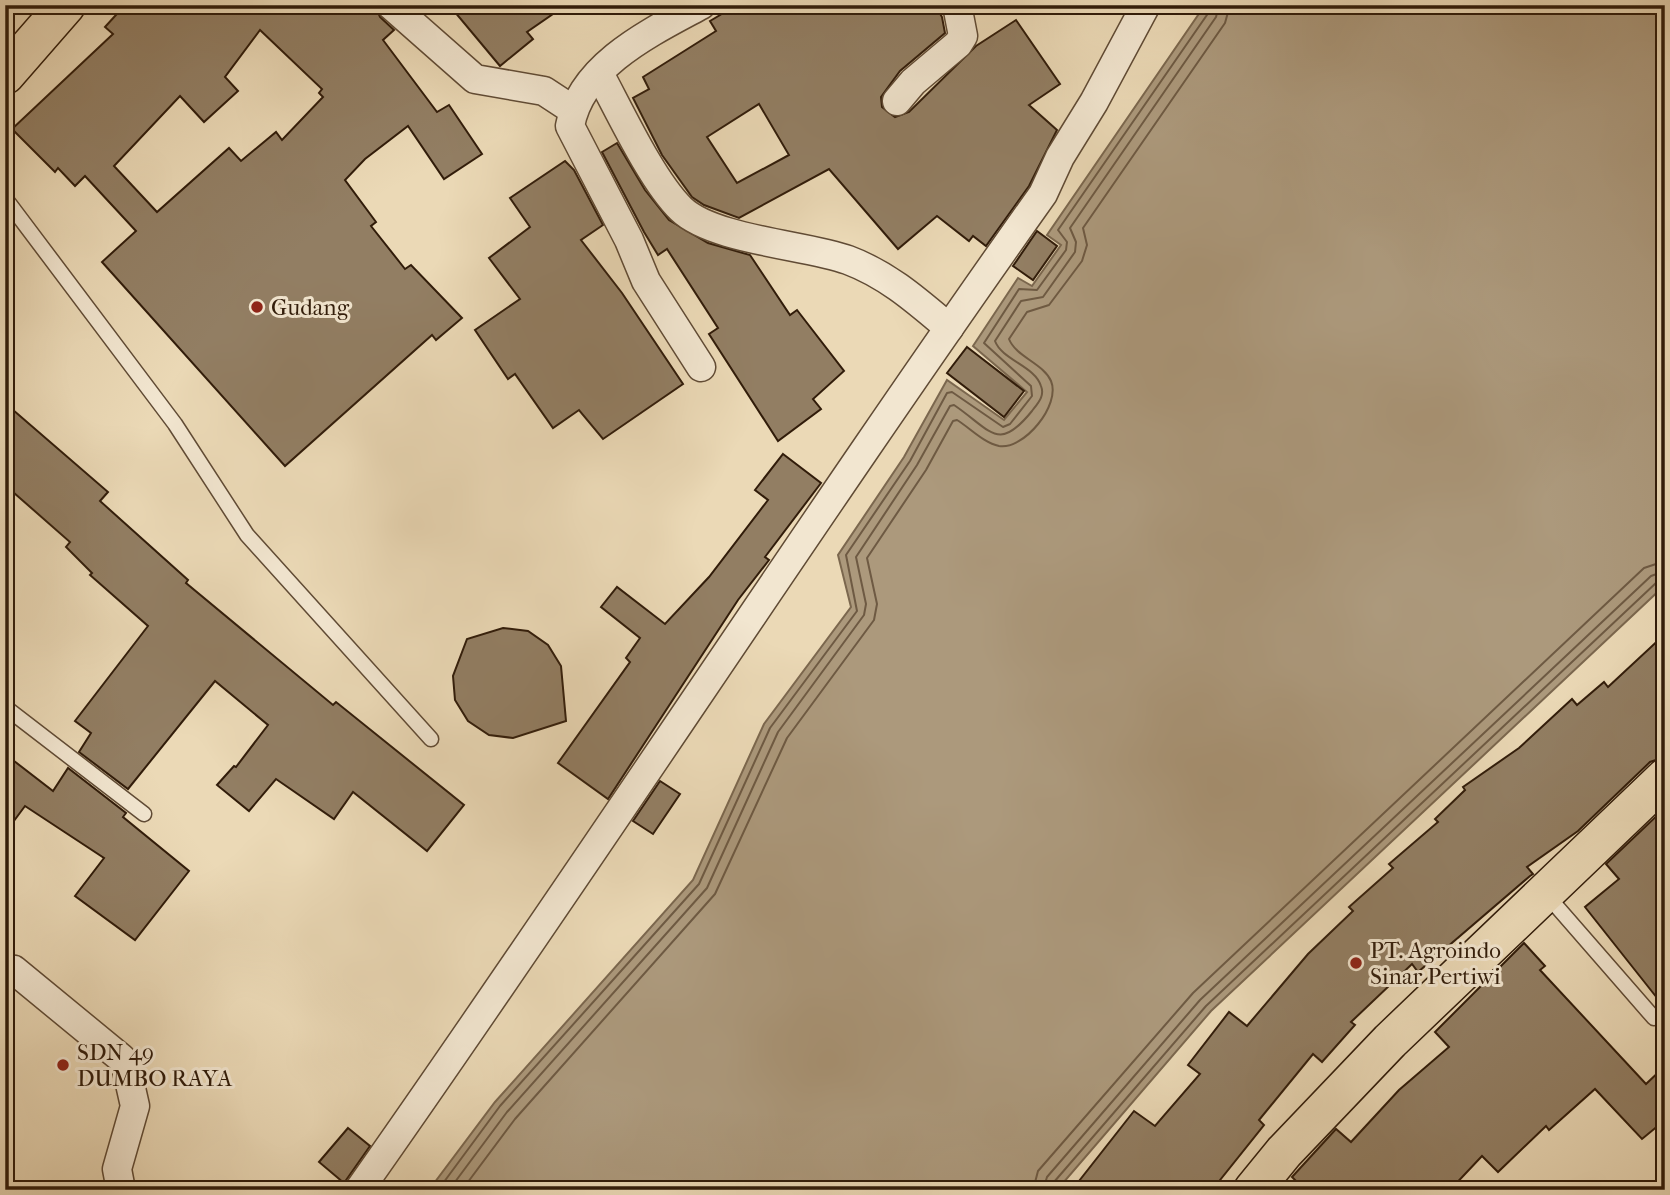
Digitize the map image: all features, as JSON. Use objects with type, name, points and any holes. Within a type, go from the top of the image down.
[{"type":"highway","points":[[5,75],[66,5]]},
{"type":"highway","points":[[1253,1190],[1284,1152],[1390,1041],[1665,778]]},
{"type":"street","points":[[391,5],[475,79],[544,91],[573,110]]},
{"type":"street","points":[[701,5],[650,33],[599,73],[573,110],[570,126],[629,240],[646,281],[701,367]]},
{"type":"street","points":[[897,101],[913,82],[958,44],[963,36],[957,5]]},
{"type":"street","points":[[359,1190],[491,1002],[838,486],[1043,194],[1060,157],[1094,102],[1146,5]]},
{"type":"street","points":[[599,73],[651,167],[682,210],[701,222],[725,230],[846,259],[877,272],[906,290],[949,328]]},
{"type":"street","points":[[5,974],[15,970],[121,1058],[135,1106],[117,1169],[121,1190]]},
{"type":"lane","points":[[5,198],[175,424],[247,535],[431,739]]},
{"type":"lane","points":[[5,707],[145,814]]},
{"type":"lane","points":[[1545,892],[1654,1017]]},
{"type":"water","points":[[1205,5],[1665,5],[1665,585],[1211,1011],[1057,1190],[429,1190],[495,1102],[693,880],[764,724],[851,607],[838,555],[904,457],[947,380],[1004,420],[1027,392],[973,346],[1018,278],[1032,286],[1061,245],[1047,235]]},
{"type":"building","points":[[125,5],[375,5],[380,17],[394,30],[383,40],[437,112],[449,105],[482,154],[444,179],[408,126],[365,159],[345,180],[376,222],[371,226],[405,269],[411,265],[462,318],[436,340],[432,335],[285,466],[102,262],[136,231],[85,176],[75,186],[58,168],[55,172],[12,129],[113,34],[105,27]],"holes":[[[260,30],[322,89],[319,93],[323,97],[282,140],[276,132],[241,161],[229,148],[157,212],[114,166],[180,96],[204,122],[238,91],[225,77]]]},
{"type":"building","points":[[449,5],[566,5],[527,32],[533,39],[500,66]]},
{"type":"building","points":[[737,5],[935,5],[942,17],[945,33],[900,71],[881,97],[882,107],[895,117],[909,112],[976,46],[1016,20],[1060,84],[1029,105],[1057,130],[1029,186],[986,246],[973,236],[969,241],[937,216],[898,249],[829,169],[739,218],[704,205],[692,197],[662,155],[633,98],[649,89],[643,77],[716,31],[710,21]],"holes":[[[759,104],[789,155],[737,183],[707,137]]]},
{"type":"building","points":[[617,143],[645,190],[669,220],[708,243],[750,255],[790,315],[797,310],[844,371],[813,399],[821,409],[778,441],[709,334],[718,328],[667,249],[658,255],[644,232],[602,152]]},
{"type":"building","points":[[565,161],[574,170],[603,225],[581,240],[622,293],[683,384],[603,439],[579,410],[553,428],[515,374],[508,379],[475,330],[520,299],[489,258],[530,227],[510,198]]},
{"type":"building","points":[[1037,231],[1057,246],[1033,280],[1013,266]]},
{"type":"building","points":[[967,347],[1024,391],[1004,417],[947,373]]},
{"type":"building","points":[[5,403],[108,492],[100,501],[188,580],[186,583],[333,705],[336,702],[464,805],[427,851],[353,792],[334,819],[276,779],[249,811],[217,785],[234,766],[236,767],[268,725],[215,681],[128,789],[79,752],[91,733],[75,721],[148,626],[90,575],[92,573],[66,547],[70,542],[5,485]]},
{"type":"building","points":[[783,454],[821,483],[765,557],[769,560],[738,600],[608,799],[558,763],[630,662],[626,658],[640,638],[601,607],[617,587],[665,624],[709,577],[768,500],[755,490]]},
{"type":"building","points":[[503,628],[528,631],[548,645],[561,666],[566,721],[513,738],[489,735],[468,721],[455,700],[453,676],[467,639]]},
{"type":"building","points":[[1665,634],[1665,757],[1650,762],[1578,831],[1527,867],[1533,874],[1418,972],[1412,964],[1351,1022],[1355,1025],[1322,1062],[1313,1054],[1259,1120],[1264,1125],[1212,1190],[1072,1190],[1134,1111],[1155,1126],[1200,1074],[1188,1065],[1229,1012],[1247,1026],[1308,954],[1353,911],[1349,907],[1393,868],[1389,864],[1438,822],[1435,819],[1465,790],[1463,787],[1519,748],[1572,699],[1577,705],[1604,682],[1608,687]]},
{"type":"building","points":[[5,754],[53,791],[68,768],[126,813],[123,817],[189,871],[135,940],[75,896],[104,858],[25,806],[5,833]]},
{"type":"building","points":[[660,781],[680,794],[653,834],[633,821]]},
{"type":"building","points":[[1665,808],[1665,1008],[1585,907],[1619,879],[1606,864]]},
{"type":"building","points":[[1524,943],[1545,966],[1540,970],[1646,1084],[1665,1066],[1665,1120],[1642,1139],[1595,1089],[1549,1130],[1546,1126],[1498,1172],[1482,1156],[1450,1190],[1305,1190],[1292,1177],[1336,1129],[1351,1142],[1399,1090],[1449,1047],[1435,1032]]},
{"type":"building","points":[[348,1128],[370,1146],[344,1183],[319,1162]]},
{"type":"place","name":"Gudang","points":[[257,307]]},
{"type":"place","name":"PT. Agroindo Sinar Pertiwi","points":[[1356,963]]},
{"type":"place","name":"SDN 49 DUMBO RAYA","points":[[63,1065]]}]
